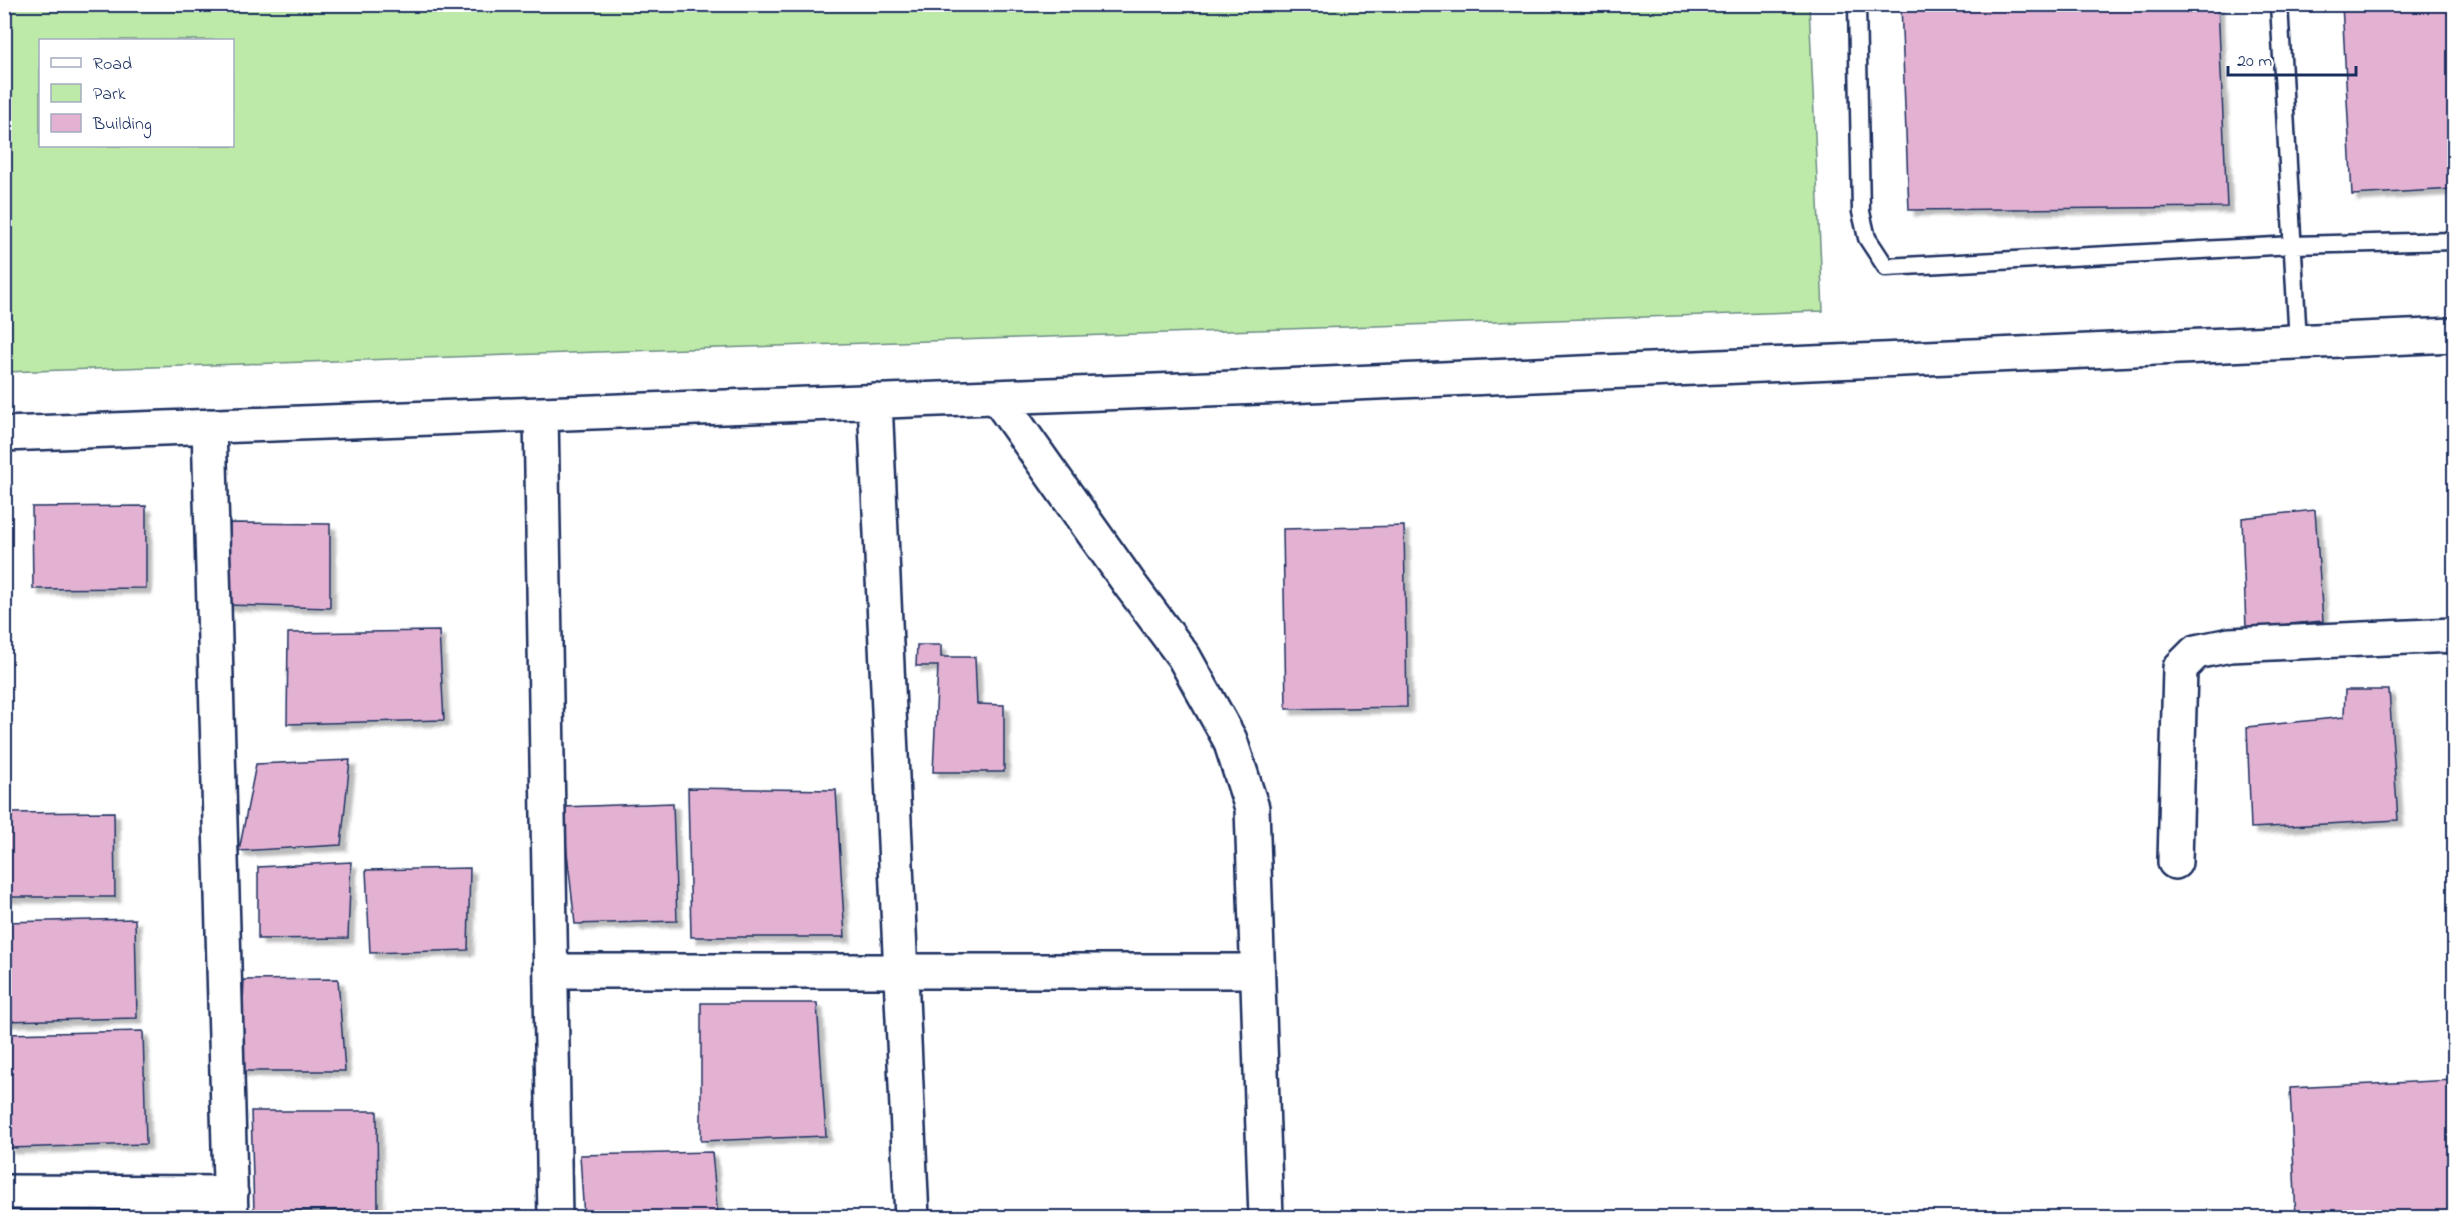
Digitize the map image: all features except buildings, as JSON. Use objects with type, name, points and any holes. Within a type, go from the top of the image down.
[{"type":"street","points":[[4,434],[997,397],[2454,335]]},
{"type":"street","points":[[997,397],[1184,657],[1230,740],[1252,808],[1266,1218]]},
{"type":"street","points":[[875,401],[912,1218]]},
{"type":"street","points":[[541,414],[555,1218]]},
{"type":"street","points":[[4,1192],[231,1205],[209,426]]},
{"type":"street","points":[[2175,862],[2180,668],[2196,652],[2230,645],[2454,635]]},
{"type":"street","points":[[551,971],[1257,971]]},
{"type":"lane","points":[[1857,4],[1860,212],[1867,238],[1886,267],[2293,245],[2454,241]]},
{"type":"lane","points":[[2279,4],[2298,342]]},
{"type":"green space","points":[[4,5],[1809,5],[1823,311],[5,372]]}]
